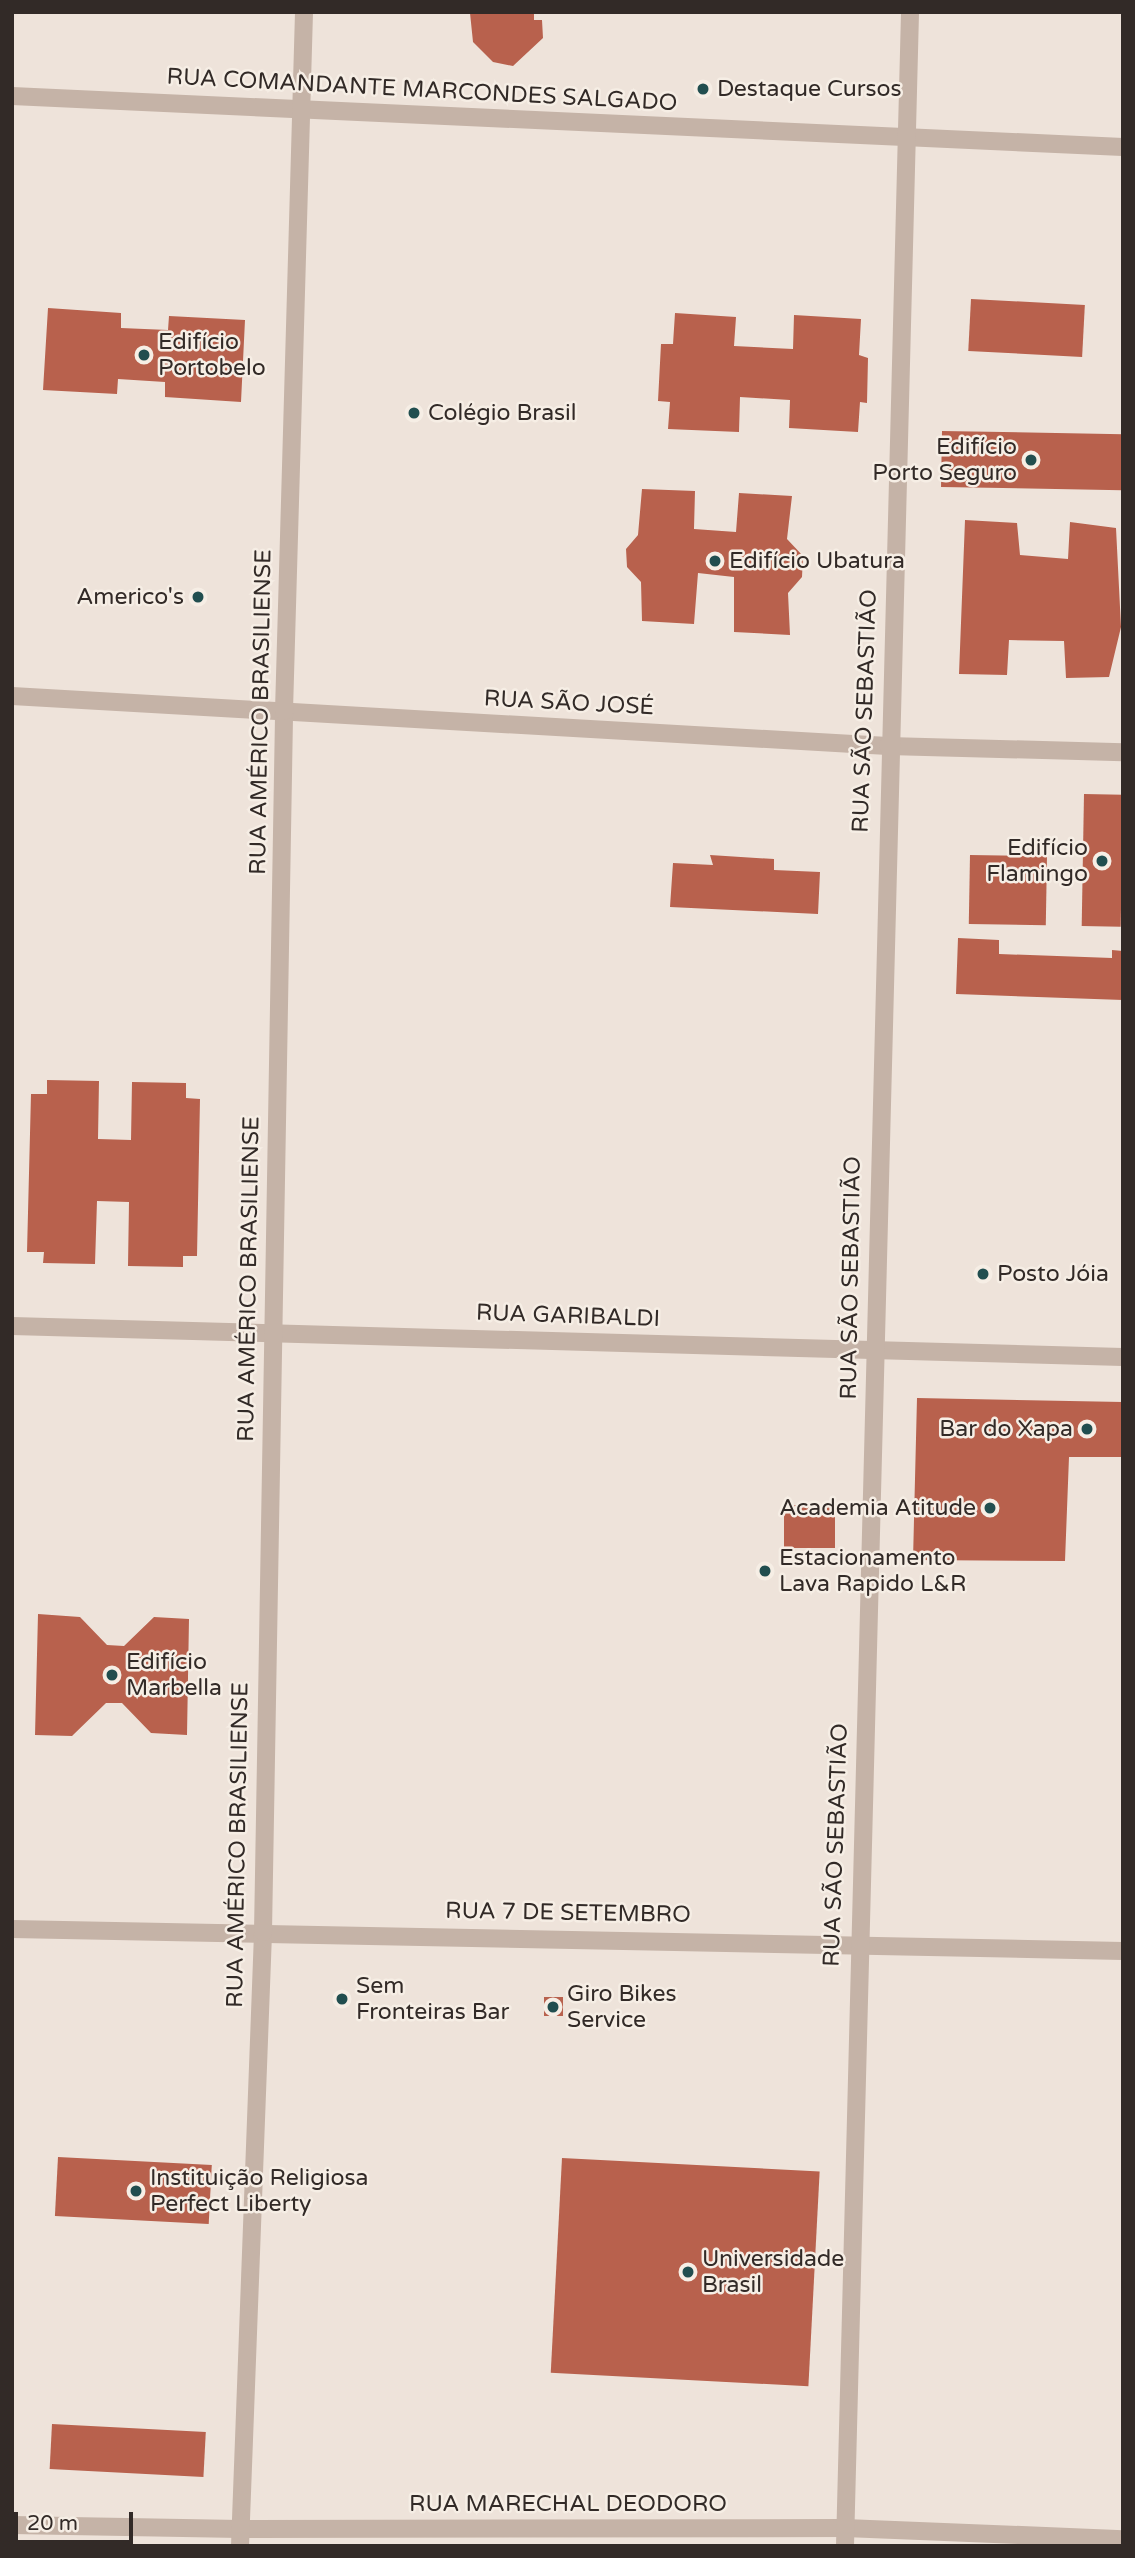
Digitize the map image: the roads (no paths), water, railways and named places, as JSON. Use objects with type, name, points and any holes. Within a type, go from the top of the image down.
[{"type":"street","name":"RUA AMÉRICO BRASILIENSE","points":[[240,2537],[262,1932],[284,711],[304,12]]},
{"type":"street","name":"RUA SÃO SEBASTIÃO","points":[[845,2537],[888,746],[910,12]]},
{"type":"street","name":"RUA COMANDANTE MARCONDES SALGADO","points":[[12,96],[1123,147]]},
{"type":"street","name":"RUA SÃO JOSÉ","points":[[12,696],[888,746],[1123,752]]},
{"type":"street","name":"RUA GARIBALDI","points":[[12,1326],[272,1330],[1123,1357]]},
{"type":"street","name":"RUA 7 DE SETEMBRO","points":[[12,1929],[858,1943],[1123,1951]]},
{"type":"street","name":"RUA MARECHAL DEODORO","points":[[12,2525],[240,2537],[1123,2539]]},
{"type":"place","name":"Destaque Cursos","points":[[703,89]]},
{"type":"place","name":"Edifício Portobelo","points":[[144,355]]},
{"type":"place","name":"Colégio Brasil","points":[[414,413]]},
{"type":"place","name":"Edifício Porto Seguro","points":[[1031,460]]},
{"type":"place","name":"Edifício Ubatura","points":[[715,561]]},
{"type":"place","name":"Americo's","points":[[198,597]]},
{"type":"place","name":"Edifício Flamingo","points":[[1102,861]]},
{"type":"place","name":"Posto Jóia","points":[[983,1274]]},
{"type":"place","name":"Bar do Xapa","points":[[1087,1429]]},
{"type":"place","name":"Academia Atitude","points":[[990,1508]]},
{"type":"place","name":"Estacionamento Lava Rapido L&R","points":[[765,1571]]},
{"type":"place","name":"Edifício Marbella","points":[[112,1675]]},
{"type":"place","name":"Sem Fronteiras Bar","points":[[342,1999]]},
{"type":"place","name":"Giro Bikes Service","points":[[553,2007]]},
{"type":"place","name":"Instituição Religiosa Perfect Liberty","points":[[136,2191]]},
{"type":"place","name":"Universidade Brasil","points":[[688,2272]]}]
